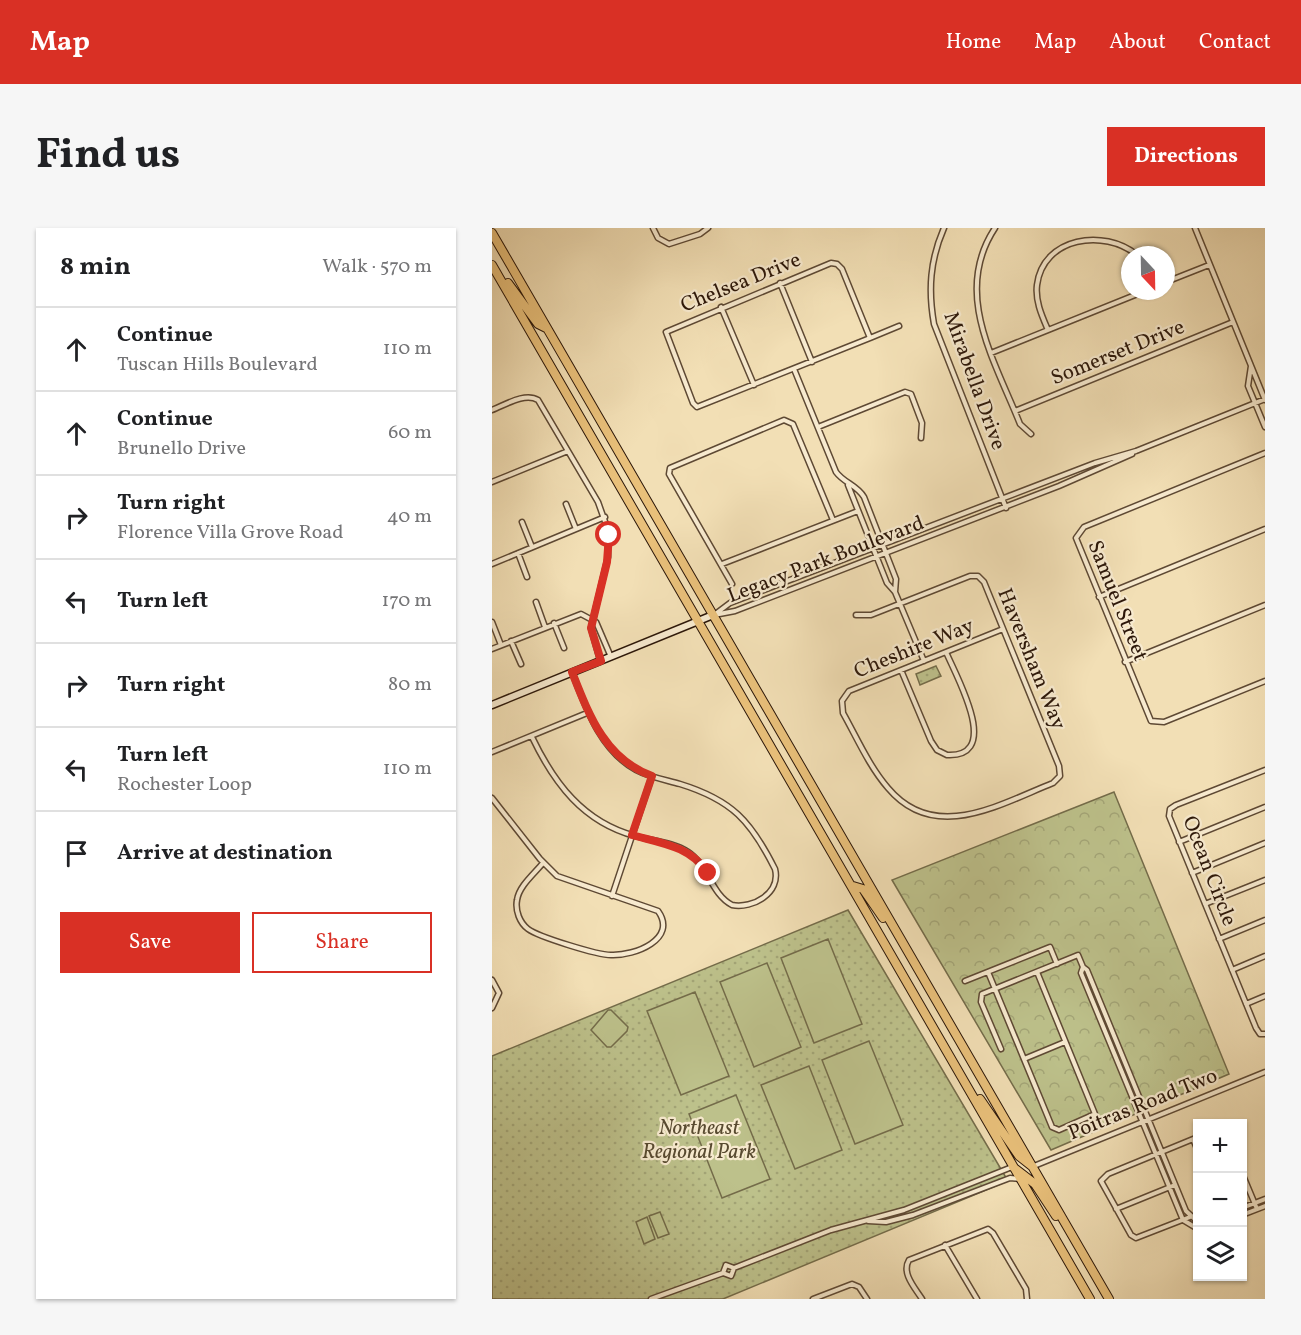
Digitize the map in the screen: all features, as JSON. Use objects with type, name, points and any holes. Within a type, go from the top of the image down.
[{"type":"highway","points":[[492,233],[1109,1299]]},
{"type":"highway","points":[[492,256],[506,281],[538,324],[547,328]]},
{"type":"highway","points":[[492,265],[1090,1299]]},
{"type":"highway","points":[[853,886],[859,886],[865,892],[906,955],[916,966]]},
{"type":"highway","points":[[956,1067],[967,1075],[995,1124],[1019,1156],[1033,1167]]},
{"type":"highway","points":[[1013,1167],[1035,1184],[1080,1256],[1090,1266]]},
{"type":"street","points":[[653,228],[658,238],[669,244],[700,234],[708,228]]},
{"type":"street","name":"Mirabella Drive","points":[[944,228],[931,272],[930,299],[934,324],[1006,508]]},
{"type":"street","points":[[995,228],[980,258],[975,289],[979,322],[1020,424],[1031,434]]},
{"type":"street","points":[[1195,228],[1251,365],[1265,408]]},
{"type":"street","points":[[1048,330],[1037,293],[1040,275],[1048,258],[1066,245],[1095,236],[1116,240],[1124,246]]},
{"type":"street","name":"Chelsea Drive","points":[[870,338],[837,264],[828,264],[780,283],[666,332],[693,403],[697,407],[704,406],[754,385],[812,362],[870,338],[899,326]]},
{"type":"street","points":[[1175,278],[1209,264]]},
{"type":"street","points":[[780,283],[812,362]]},
{"type":"street","points":[[991,353],[1123,300]]},
{"type":"street","points":[[721,307],[754,385]]},
{"type":"street","name":"Somerset Drive","points":[[1015,411],[1233,322]]},
{"type":"street","points":[[1251,365],[1248,386],[1265,427]]},
{"type":"street","points":[[794,369],[836,472],[862,494],[896,579],[895,592]]},
{"type":"street","points":[[818,427],[908,392],[921,418],[921,438]]},
{"type":"street","points":[[492,410],[521,399],[534,397],[538,400],[605,517],[609,552],[593,619],[592,637],[601,661]]},
{"type":"street","name":"Legacy Park Boulevard","points":[[713,615],[735,611],[1006,508],[1136,451],[1264,400]]},
{"type":"street","points":[[732,584],[669,474],[670,468],[784,420],[793,424],[833,520]]},
{"type":"street","points":[[492,482],[568,451]]},
{"type":"street","name":"Legacy Park Boulevard","points":[[713,615],[730,603],[1095,463],[1136,451]]},
{"type":"street","name":"Samuel Street","points":[[1265,453],[1081,529],[1076,541],[1148,718],[1155,723],[1164,722],[1265,681]]},
{"type":"street","points":[[848,484],[886,583],[895,592],[924,661]]},
{"type":"street","points":[[566,504],[576,529]]},
{"type":"street","points":[[722,565],[858,511]]},
{"type":"street","points":[[492,564],[605,517]]},
{"type":"street","points":[[522,522],[532,547]]},
{"type":"street","points":[[1099,597],[1265,529]]},
{"type":"street","points":[[518,553],[527,578]]},
{"type":"street","name":"Haversham Way","points":[[856,615],[871,615],[970,576],[978,576],[984,582],[1059,766],[1060,776]]},
{"type":"street","points":[[536,602],[545,627]]},
{"type":"street","points":[[1125,662],[1265,605]]},
{"type":"street","points":[[492,649],[577,614],[593,619],[611,657]]},
{"type":"street","points":[[492,705],[713,615]]},
{"type":"street","points":[[492,622],[501,645]]},
{"type":"street","points":[[554,624],[564,648]]},
{"type":"street","name":"Cheshire Way","points":[[1003,629],[849,692],[843,697],[841,705],[843,713],[879,776],[903,802],[933,815],[966,816],[1053,783],[1060,776]]},
{"type":"street","points":[[511,641],[520,664]]},
{"type":"street","points":[[902,670],[934,746],[947,755],[964,752],[972,746],[976,729],[946,652]]},
{"type":"street","points":[[532,737],[547,767],[570,798],[598,819],[632,835],[690,853],[702,865],[723,898],[737,906],[768,895],[776,884],[775,870],[758,840],[742,817],[723,801],[636,770],[617,755],[587,713],[572,672]]},
{"type":"street","points":[[492,752],[587,713]]},
{"type":"street","name":"Ocean Circle","points":[[1265,770],[1170,809],[1169,816],[1256,1029],[1260,1034],[1265,1034]]},
{"type":"street","points":[[612,896],[652,776]]},
{"type":"street","points":[[492,798],[543,863],[563,879],[658,911],[664,920],[664,931],[658,940],[629,953],[614,956],[602,955],[535,933],[521,921],[516,908],[517,899],[521,890],[543,863]]},
{"type":"street","points":[[1179,842],[1265,807]]},
{"type":"street","points":[[1192,873],[1265,843]]},
{"type":"street","points":[[1205,904],[1265,880]]},
{"type":"street","points":[[1219,939],[1265,920]]},
{"type":"street","points":[[965,981],[1050,947],[1057,964]]},
{"type":"street","points":[[1001,1049],[981,1002],[982,994],[1078,955],[1102,1005],[1175,1185],[1193,1219]]},
{"type":"street","points":[[1232,970],[1265,956]]},
{"type":"street","points":[[1083,967],[1081,973],[1183,1220],[1194,1227]]},
{"type":"street","points":[[987,972],[1052,1127],[1059,1130],[1095,1114],[1037,972]]},
{"type":"street","points":[[492,980],[499,993],[492,1008]]},
{"type":"street","points":[[1246,1004],[1265,996]]},
{"type":"street","points":[[1095,1008],[1102,1005]]},
{"type":"street","points":[[1024,1059],[1065,1042]]},
{"type":"street","name":"Poitras Road Two","points":[[1033,1167],[1265,1072]]},
{"type":"street","points":[[1190,1217],[1136,1238],[1103,1187],[1103,1177],[1193,1139]]},
{"type":"street","points":[[723,1273],[726,1265],[734,1268],[831,1230],[904,1210],[1013,1167]]},
{"type":"street","points":[[867,1221],[906,1218],[1010,1178],[1020,1179]]},
{"type":"street","points":[[1116,1209],[1175,1185]]},
{"type":"street","points":[[1247,1185],[1257,1209]]},
{"type":"street","points":[[1247,1206],[1265,1199]]},
{"type":"street","points":[[1247,1213],[1265,1206]]},
{"type":"street","points":[[922,1299],[906,1267],[911,1259],[988,1229],[993,1233],[1015,1270],[1027,1298]]},
{"type":"street","points":[[945,1245],[977,1299]]},
{"type":"street","points":[[651,1299],[723,1273],[730,1276],[734,1268]]},
{"type":"street","points":[[813,1299],[855,1284],[867,1299]]},
{"type":"green space","points":[[936,666],[941,676],[920,685],[916,674]]},
{"type":"green space","points":[[1114,792],[1229,1074],[1051,1150],[892,880]]},
{"type":"green space","name":"Northeast Regional Park","points":[[848,910],[1008,1181],[723,1299],[492,1299],[492,1056]]},
{"type":"green space","points":[[828,939],[862,1024],[814,1043],[781,958]]},
{"type":"green space","points":[[767,963],[801,1047],[754,1067],[720,982]]},
{"type":"green space","points":[[695,992],[729,1076],[681,1095],[647,1011]]},
{"type":"green space","points":[[608,1010],[611,1010],[628,1027],[627,1031],[611,1047],[607,1047],[591,1030]]},
{"type":"green space","points":[[869,1041],[903,1125],[855,1144],[822,1060]]},
{"type":"green space","points":[[809,1066],[842,1150],[795,1169],[761,1085]]},
{"type":"green space","points":[[736,1095],[770,1179],[722,1198],[689,1114]]},
{"type":"green space","points":[[660,1212],[669,1234],[658,1238],[649,1216]]},
{"type":"green space","points":[[647,1217],[655,1239],[644,1244],[636,1222]]},
{"type":"route","points":[[609,535],[607,562],[591,624],[593,641],[601,661],[572,672],[587,713],[607,743],[617,755],[636,770],[652,776],[632,835],[684,850],[697,859],[708,873]]}]
